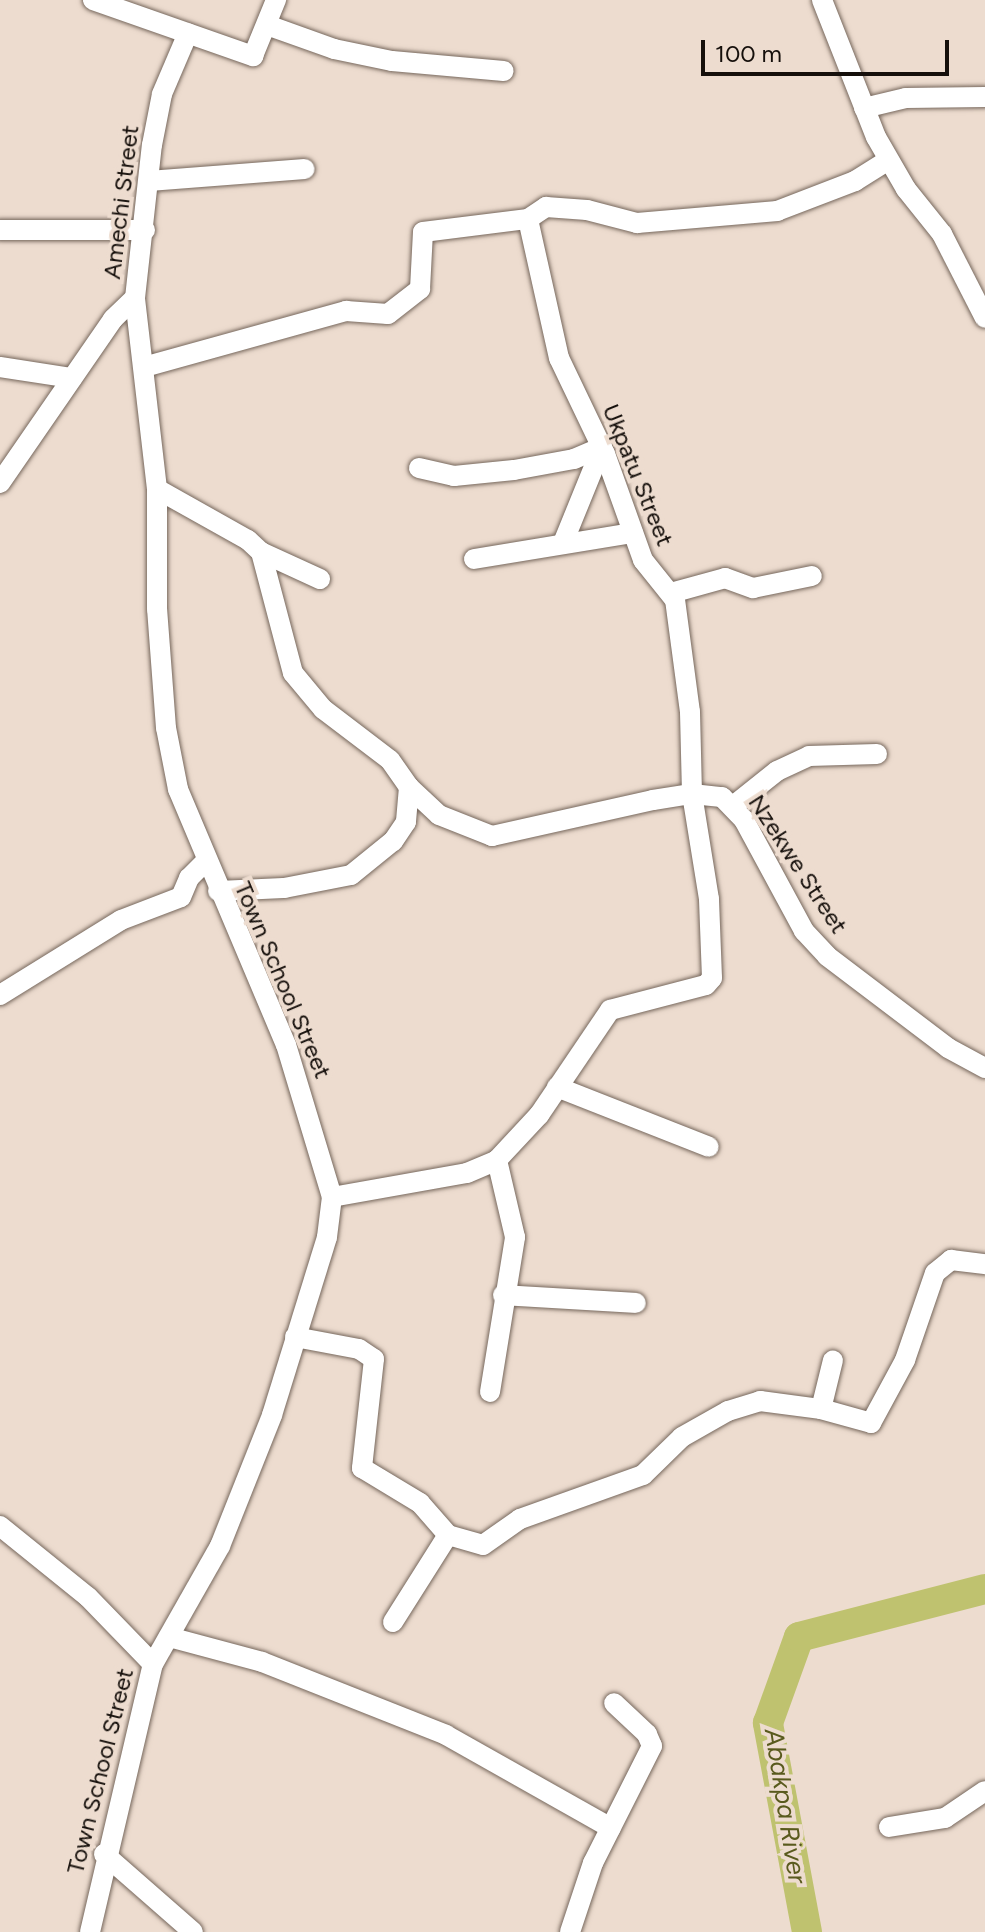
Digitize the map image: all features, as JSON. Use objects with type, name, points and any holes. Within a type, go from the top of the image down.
[{"type":"street","points":[[93,0],[253,56],[276,0]]},
{"type":"street","points":[[822,0],[888,160],[942,234],[985,318]]},
{"type":"street","points":[[267,25],[334,49],[392,61],[504,71]]},
{"type":"street","name":"Amechi Street","points":[[0,483],[113,319],[135,298],[162,94],[188,33]]},
{"type":"street","points":[[864,108],[906,98],[985,97]]},
{"type":"street","points":[[144,367],[346,311],[388,314],[420,289],[423,232],[528,219],[546,207],[587,210],[637,223],[777,211],[855,181],[888,160]]},
{"type":"street","points":[[149,181],[305,169]]},
{"type":"street","name":"Ukpatu Street","points":[[528,219],[559,358],[602,447],[643,560],[671,593]]},
{"type":"street","points":[[0,230],[145,230]]},
{"type":"street","name":"Town School Street","points":[[90,1932],[104,1854],[153,1664],[220,1546],[272,1415],[327,1237],[332,1197],[286,1045],[205,862],[178,789],[166,728],[157,609],[157,489],[135,298]]},
{"type":"street","points":[[0,367],[72,378]]},
{"type":"street","points":[[419,468],[454,476],[514,470],[602,447]]},
{"type":"street","points":[[563,543],[602,447]]},
{"type":"street","points":[[157,489],[248,540],[261,552],[320,579]]},
{"type":"street","points":[[474,559],[633,533]]},
{"type":"street","name":"Nzekwe Street","points":[[261,552],[293,673],[323,709],[390,760],[409,787],[439,815],[492,836],[692,794],[722,797],[733,806],[804,931],[827,956],[948,1048],[985,1068]]},
{"type":"street","points":[[332,1197],[467,1173],[497,1160],[525,1133],[610,1010],[710,983],[709,899],[692,794],[690,712],[671,593],[725,578],[753,588],[812,576]]},
{"type":"street","points":[[733,806],[801,758],[877,754]]},
{"type":"street","points":[[218,891],[284,888],[351,875],[393,841],[406,822],[409,787]]},
{"type":"street","points":[[0,995],[121,920],[181,897],[189,878],[205,862]]},
{"type":"street","points":[[557,1087],[709,1147]]},
{"type":"street","points":[[490,1392],[503,1295],[515,1237],[497,1160]]},
{"type":"street","points":[[295,1337],[359,1349],[374,1359],[377,1367],[362,1468],[420,1503],[448,1535],[483,1545],[520,1519],[643,1475],[682,1437],[728,1411],[760,1401],[821,1409],[871,1423],[905,1360],[935,1273],[951,1260],[985,1264]]},
{"type":"street","points":[[503,1295],[636,1303]]},
{"type":"street","points":[[821,1409],[833,1360]]},
{"type":"street","points":[[0,1526],[88,1597],[153,1664]]},
{"type":"street","points":[[393,1622],[448,1535]]},
{"type":"street","points":[[169,1637],[262,1662],[446,1735],[611,1828]]},
{"type":"street","points":[[570,1932],[611,1828],[652,1746],[647,1734],[614,1703]]},
{"type":"street","points":[[889,1827],[945,1818],[985,1791]]},
{"type":"street","points":[[104,1854],[193,1932]]},
{"type":"waterway","name":"Abakpa River","points":[[807,1932],[768,1723],[799,1637],[985,1589]]}]
